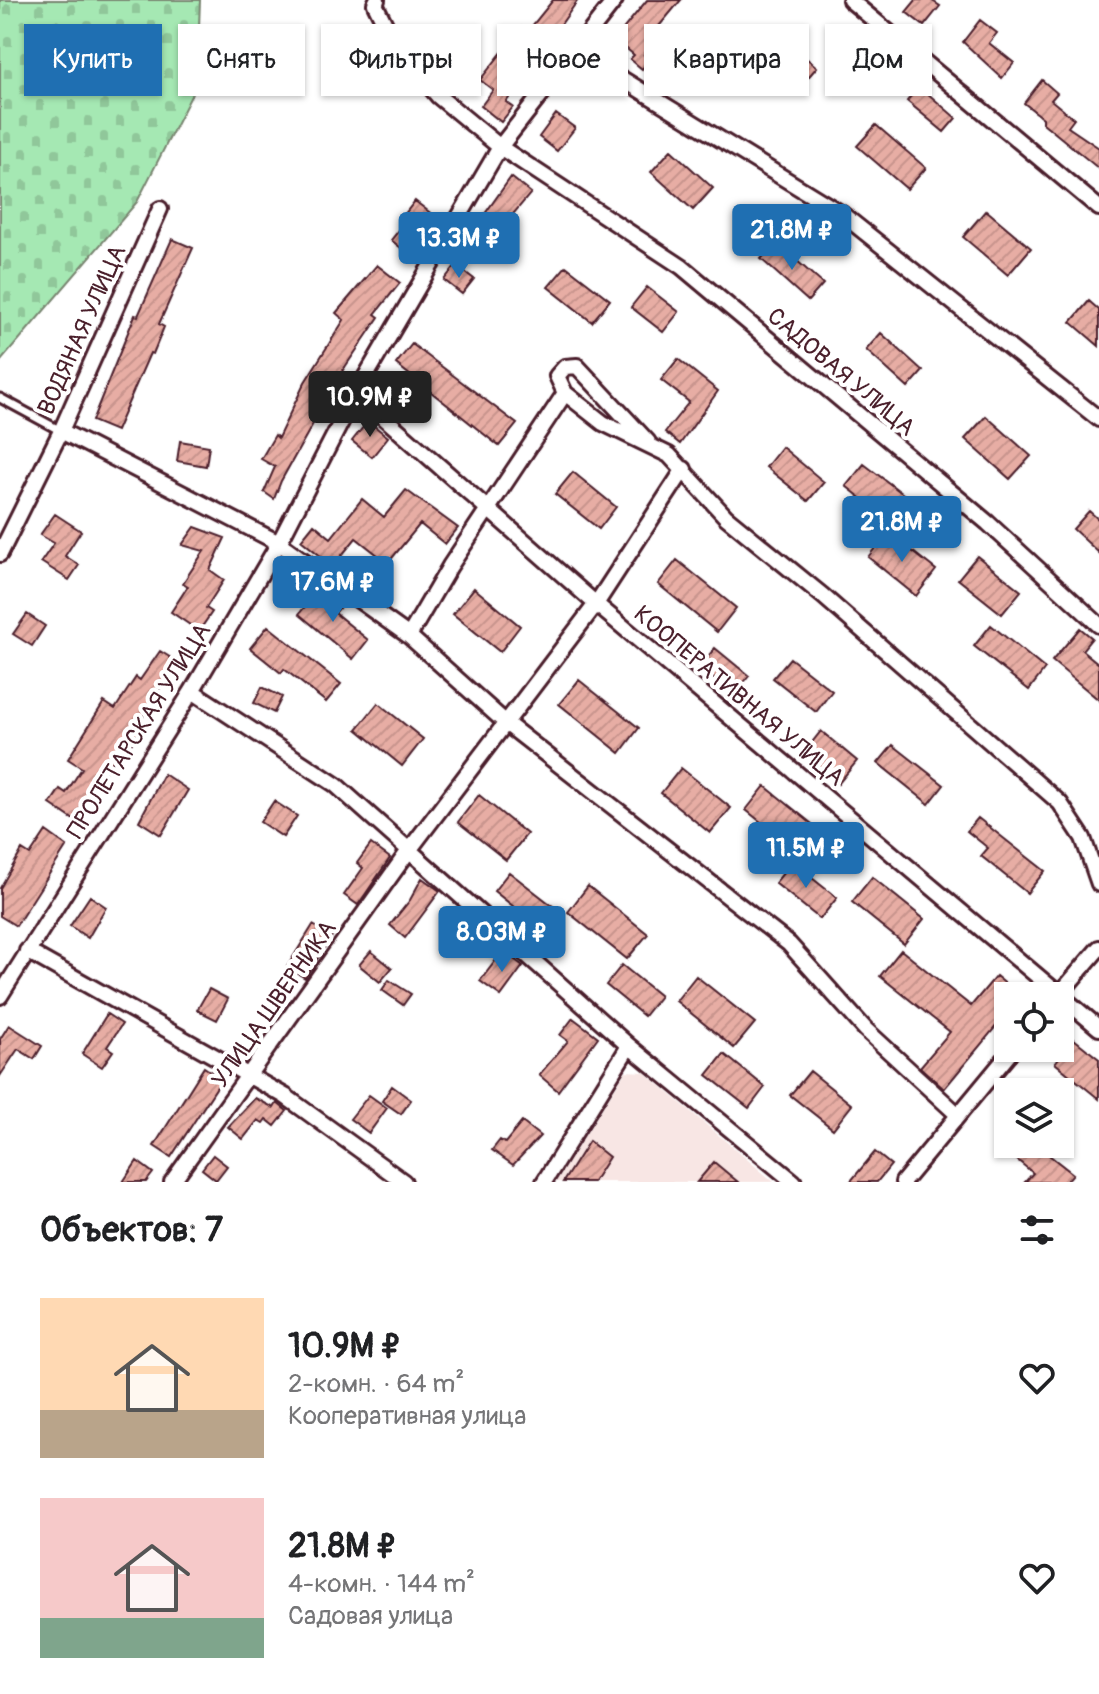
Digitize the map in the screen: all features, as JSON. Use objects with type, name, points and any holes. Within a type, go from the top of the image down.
[{"type":"street","name":"ПРОЛЕТАРСКАЯ УЛИЦА","points":[[596,24],[615,0]]},
{"type":"street","points":[[850,0],[1099,208]]},
{"type":"street","name":"САДОВАЯ УЛИЦА","points":[[376,2],[396,47],[438,96],[500,147],[682,267],[988,523],[1099,625]]},
{"type":"street","points":[[628,83],[770,173],[842,214],[1099,419]]},
{"type":"street","name":"ПРОЛЕТАРСКАЯ УЛИЦА","points":[[0,996],[192,691],[279,543],[356,393],[500,147],[539,96]]},
{"type":"street","name":"ВОДЯНАЯ УЛИЦА","points":[[0,554],[61,431],[160,209]]},
{"type":"street","points":[[648,442],[603,423],[565,393],[557,376],[565,367],[577,366],[648,442],[684,469],[726,517],[834,606],[1060,803],[1083,838],[1099,884]]},
{"type":"street","name":"КООПЕРАТИВНАЯ УЛИЦА","points":[[356,393],[596,604],[1043,982]]},
{"type":"street","points":[[409,636],[450,566],[565,393]]},
{"type":"street","points":[[61,431],[279,543],[409,636],[507,724],[789,944],[866,1030],[957,1114]]},
{"type":"street","name":"УЛИЦА ШВЕРНИКА","points":[[172,1182],[410,849],[596,604],[684,469]]},
{"type":"street","points":[[192,691],[336,785],[629,1046],[794,1182]]},
{"type":"street","points":[[1069,982],[1099,948]]},
{"type":"street","points":[[27,951],[285,1096],[404,1182]]},
{"type":"street","name":"КООПЕРАТИВНАЯ УЛИЦА","points":[[1074,1008],[1099,1028]]},
{"type":"street","points":[[544,1182],[629,1046]]},
{"type":"street","points":[[903,1182],[1002,1062]]},
{"type":"lane","points":[[0,398],[61,431]]},
{"type":"shaded area","points":[[626,1071],[644,1072],[774,1182],[556,1182]]},
{"type":"green space","points":[[0,0],[200,0],[199,24],[178,24],[178,96],[191,96],[137,202],[0,362]]},
{"type":"building","points":[[553,0],[578,0],[561,24],[534,24]]},
{"type":"building","points":[[647,0],[681,0],[661,24],[644,24],[642,69],[630,59],[634,55],[628,50],[627,24]]},
{"type":"building","points":[[916,0],[931,0],[940,6],[926,24],[906,12]]},
{"type":"building","points":[[980,20],[997,33],[989,43],[1014,63],[1002,78],[963,42]]},
{"type":"building","points":[[497,59],[497,96],[511,96],[506,102],[513,107],[501,122],[481,106],[493,90],[481,79]]},
{"type":"building","points":[[809,60],[817,67],[809,76]]},
{"type":"building","points":[[1042,80],[1057,93],[1051,100],[1074,119],[1068,127],[1099,148],[1099,169],[1043,123],[1043,118],[1024,103]]},
{"type":"building","points":[[911,96],[931,96],[956,118],[944,132],[907,101]]},
{"type":"building","points":[[556,114],[575,128],[557,151],[539,137]]},
{"type":"building","points":[[876,125],[926,168],[907,189],[857,146]]},
{"type":"building","points":[[671,150],[713,188],[693,210],[651,172]]},
{"type":"building","points":[[511,177],[531,193],[487,245],[472,232]]},
{"type":"building","points":[[415,201],[442,222],[414,258],[391,240],[408,219],[404,215]]},
{"type":"building","points":[[986,210],[1031,248],[1008,275],[963,237]]},
{"type":"building","points":[[172,239],[193,248],[159,324],[164,327],[153,354],[150,353],[116,431],[92,421],[135,315],[138,316]]},
{"type":"building","points":[[776,242],[823,284],[808,301],[761,259]]},
{"type":"building","points":[[377,265],[400,283],[375,314],[379,317],[343,370],[274,499],[264,492],[275,467],[261,459],[275,435],[278,438],[305,382],[344,320],[336,313]]},
{"type":"building","points":[[456,265],[474,279],[462,294],[444,280]]},
{"type":"building","points":[[566,266],[610,300],[592,322],[548,287]]},
{"type":"building","points":[[647,287],[679,312],[663,332],[631,307]]},
{"type":"building","points":[[1089,301],[1099,310],[1099,346],[1071,322]]},
{"type":"building","points":[[881,333],[923,371],[908,388],[866,350]]},
{"type":"building","points":[[412,344],[517,424],[499,446],[396,364]]},
{"type":"building","points":[[678,359],[718,391],[680,444],[665,432],[689,402],[661,380]]},
{"type":"building","points":[[986,416],[1031,456],[1010,479],[965,439]]},
{"type":"building","points":[[368,421],[388,437],[372,457],[352,441]]},
{"type":"building","points":[[180,441],[209,446],[206,466],[177,461]]},
{"type":"building","points":[[782,447],[824,482],[808,501],[766,467]]},
{"type":"building","points":[[864,464],[907,497],[889,520],[846,486]]},
{"type":"building","points":[[573,472],[616,507],[599,529],[555,494]]},
{"type":"building","points":[[406,490],[458,528],[445,544],[420,524],[388,563],[356,538],[333,566],[301,540],[314,524],[331,538],[362,499],[384,517]]},
{"type":"building","points":[[1089,511],[1099,520],[1099,553],[1073,529]]},
{"type":"building","points":[[55,514],[81,531],[65,556],[79,565],[69,580],[41,562],[54,543],[40,535]]},
{"type":"building","points":[[195,527],[225,538],[210,570],[224,580],[206,608],[212,612],[199,631],[171,612],[188,586],[183,583],[204,551],[182,545]]},
{"type":"building","points":[[888,532],[936,570],[916,596],[868,557]]},
{"type":"building","points":[[977,556],[1021,591],[1002,614],[958,579]]},
{"type":"building","points":[[677,560],[736,608],[717,632],[658,584]]},
{"type":"building","points":[[474,588],[520,626],[500,652],[453,614]]},
{"type":"building","points":[[319,589],[341,606],[335,613],[368,640],[353,659],[299,614]]},
{"type":"building","points":[[27,614],[45,626],[32,646],[13,634]]},
{"type":"building","points":[[991,625],[1045,669],[1029,690],[974,646]]},
{"type":"building","points":[[268,626],[341,684],[326,702],[284,669],[281,673],[250,648]]},
{"type":"building","points":[[1080,628],[1092,638],[1082,650],[1099,664],[1099,700],[1052,661]]},
{"type":"building","points":[[715,648],[749,676],[734,695],[699,667]]},
{"type":"building","points":[[160,651],[176,661],[138,725],[142,727],[128,749],[123,745],[74,820],[50,804],[60,789],[66,793],[82,768],[68,759],[104,702],[115,709],[136,677],[140,680]]},
{"type":"building","points":[[790,658],[832,691],[816,712],[773,678]]},
{"type":"building","points":[[579,680],[639,728],[620,753],[559,704]]},
{"type":"building","points":[[262,687],[282,697],[274,713],[254,703]]},
{"type":"building","points":[[378,703],[423,739],[402,766],[357,729]]},
{"type":"building","points":[[821,731],[857,761],[838,784],[802,755]]},
{"type":"building","points":[[893,745],[944,785],[929,804],[878,763]]},
{"type":"building","points":[[681,768],[731,808],[710,833],[661,793]]},
{"type":"building","points":[[164,774],[188,790],[161,835],[139,821]]},
{"type":"building","points":[[765,786],[812,824],[793,848],[746,810]]},
{"type":"building","points":[[479,795],[527,834],[506,860],[458,822]]},
{"type":"building","points":[[274,801],[297,816],[283,837],[260,822]]},
{"type":"building","points":[[978,818],[1045,871],[1027,893],[981,856],[988,848],[967,831]]},
{"type":"building","points":[[46,831],[67,846],[16,926],[0,916],[0,888],[22,850],[30,855]]},
{"type":"building","points":[[371,844],[390,858],[358,905],[344,895],[363,868],[357,863]]},
{"type":"building","points":[[792,862],[837,898],[820,919],[775,883]]},
{"type":"building","points":[[509,872],[554,907],[538,926],[494,891]]},
{"type":"building","points":[[872,877],[924,919],[904,944],[852,902]]},
{"type":"building","points":[[422,878],[440,891],[405,938],[390,925],[410,900]]},
{"type":"building","points":[[588,886],[648,934],[627,959],[568,912]]},
{"type":"building","points":[[90,896],[106,907],[88,938],[70,926]]},
{"type":"building","points":[[313,925],[332,936],[305,978],[287,967]]},
{"type":"building","points":[[901,950],[971,1006],[996,976],[1003,982],[994,982],[994,1029],[944,1089],[920,1067],[950,1032],[880,976]]},
{"type":"building","points":[[371,951],[392,968],[380,982],[359,965]]},
{"type":"building","points":[[503,951],[523,966],[501,996],[480,981]]},
{"type":"building","points":[[622,965],[660,996],[644,1016],[606,985]]},
{"type":"building","points":[[696,976],[755,1023],[734,1048],[676,1001]]},
{"type":"building","points":[[389,980],[411,994],[403,1005],[382,990]]},
{"type":"building","points":[[209,989],[228,999],[217,1020],[197,1010]]},
{"type":"building","points":[[107,1014],[122,1024],[107,1047],[113,1051],[102,1067],[82,1054]]},
{"type":"building","points":[[573,1018],[598,1037],[558,1091],[539,1075],[568,1041],[560,1035]]},
{"type":"building","points":[[9,1025],[42,1046],[34,1059],[18,1049],[0,1076],[0,1039]]},
{"type":"building","points":[[1074,1039],[1099,1059],[1099,1099],[1074,1078],[1055,1063],[1074,1062]]},
{"type":"building","points":[[724,1054],[765,1087],[749,1108],[707,1075]]},
{"type":"building","points":[[204,1067],[222,1079],[171,1157],[154,1146]]},
{"type":"building","points":[[810,1071],[852,1105],[833,1129],[790,1095]]},
{"type":"building","points":[[392,1086],[411,1100],[401,1114],[382,1101]]},
{"type":"building","points":[[369,1095],[387,1108],[369,1133],[350,1119]]},
{"type":"building","points":[[255,1098],[274,1108],[277,1103],[287,1111],[275,1126],[266,1119],[263,1123],[258,1120],[243,1139],[228,1127]]},
{"type":"building","points":[[522,1122],[540,1136],[513,1165],[492,1150],[500,1140],[505,1143]]},
{"type":"building","points":[[589,1141],[609,1157],[593,1182],[563,1182]]},
{"type":"building","points":[[875,1152],[891,1165],[877,1182],[850,1182]]},
{"type":"building","points":[[213,1155],[227,1166],[216,1180],[202,1169]]},
{"type":"building","points":[[1015,1158],[1053,1158],[1073,1174],[1066,1182],[1025,1182],[1033,1173]]},
{"type":"building","points":[[137,1161],[153,1173],[146,1182],[123,1182]]},
{"type":"building","points":[[714,1162],[738,1182],[697,1182]]}]
